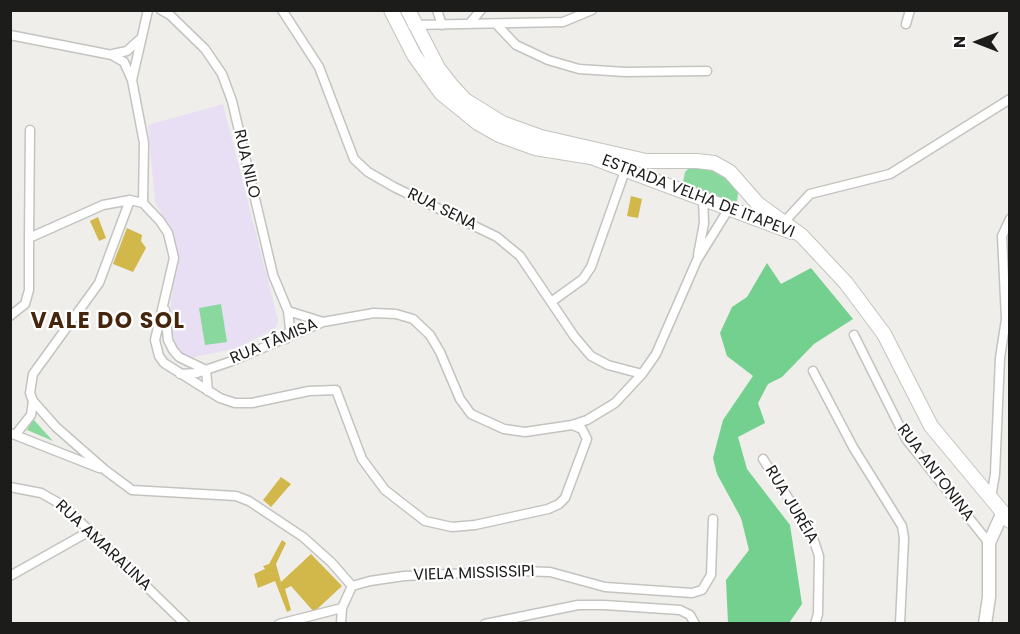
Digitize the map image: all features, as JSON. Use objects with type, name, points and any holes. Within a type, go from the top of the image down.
[{"type":"main road","name":"ESTRADA VELHA DE ITAPEVI","points":[[391,10],[427,77],[441,93],[478,123],[499,135],[535,148],[591,157],[626,168],[728,210],[802,236]]},
{"type":"main road","name":"ESTRADA VELHA DE ITAPEVI","points":[[408,10],[438,68],[452,86],[465,100],[502,123],[541,137],[646,161],[714,163],[730,172],[758,204],[785,221],[802,236]]},
{"type":"main road","points":[[680,190],[676,175],[686,161]]},
{"type":"main road","points":[[728,210],[741,201],[741,183]]},
{"type":"main road","points":[[802,236],[846,283],[884,334],[931,426],[1006,517]]},
{"type":"street","points":[[132,80],[148,10]]},
{"type":"street","name":"RUA NILO","points":[[161,10],[170,15],[206,49],[222,74],[232,101],[273,275],[288,311],[290,329],[286,339]]},
{"type":"street","name":"RUA SENA","points":[[282,10],[319,67],[354,159],[368,172],[394,187],[497,237],[520,256],[574,336],[591,356],[609,365],[642,374]]},
{"type":"street","points":[[437,10],[442,25]]},
{"type":"street","points":[[469,24],[481,10]]},
{"type":"street","points":[[398,24],[496,25],[563,22],[592,10]]},
{"type":"street","points":[[906,24],[910,10]]},
{"type":"street","points":[[496,25],[516,45],[548,60],[579,69],[626,72],[707,71]]},
{"type":"street","points":[[10,35],[112,54],[127,51],[143,34]]},
{"type":"street","points":[[112,54],[124,62],[132,80],[144,143],[143,203]]},
{"type":"street","points":[[785,221],[810,194],[890,174],[1010,99]]},
{"type":"street","points":[[10,315],[25,304],[29,290],[30,130]]},
{"type":"street","points":[[551,302],[583,279],[591,267],[626,168]]},
{"type":"street","name":"RUA TÂMISA","points":[[697,260],[704,223],[703,199]]},
{"type":"street","points":[[130,200],[108,264],[95,290],[33,374],[30,393],[33,401],[56,427],[105,470],[132,490],[236,496],[249,501],[303,537],[331,562],[352,586],[342,608],[341,624]]},
{"type":"street","points":[[29,238],[103,205],[130,200],[143,203],[168,233],[174,258],[155,340],[156,348],[164,363],[208,391],[235,403],[252,403],[309,391],[336,390],[362,459],[398,501],[416,516],[438,526],[475,525],[548,509],[565,498],[586,447],[586,433],[572,425]]},
{"type":"street","name":"RUA TÂMISA","points":[[179,374],[197,373],[286,339],[322,321],[374,313],[396,314],[413,319],[430,335],[440,352],[460,399],[471,414],[504,429],[525,432],[572,425],[587,420],[615,403],[642,374],[656,354],[697,260],[728,210]]},
{"type":"street","points":[[990,498],[995,474],[998,382],[1006,319],[1002,236],[1010,219]]},
{"type":"street","points":[[165,304],[168,340],[172,350],[179,357],[206,369],[208,391]]},
{"type":"street","points":[[288,311],[322,321]]},
{"type":"street","name":"RUA ANTONINA","points":[[854,335],[906,439],[989,543]]},
{"type":"street","points":[[813,371],[857,454],[902,526],[904,538],[900,624]]},
{"type":"street","points":[[33,401],[31,415],[13,434],[105,470]]},
{"type":"street","name":"RUA JURÉIA","points":[[763,459],[812,535],[819,556],[818,614],[815,624]]},
{"type":"street","name":"RUA AMARALINA","points":[[10,487],[29,489],[54,499],[64,506],[88,532],[185,624]]},
{"type":"street","points":[[985,624],[989,597],[989,543],[1006,517]]},
{"type":"street","name":"VIELA MISSISSIPI","points":[[352,586],[404,576],[518,571],[550,572],[604,587],[692,593],[702,590],[708,584],[711,575],[713,519]]},
{"type":"street","points":[[10,576],[88,532]]},
{"type":"street","points":[[485,624],[578,605],[680,610],[690,615],[695,624]]},
{"type":"street","points":[[279,624],[342,608]]},
{"type":"shaded area","points":[[223,104],[278,320],[276,328],[237,348],[190,358],[178,351],[172,334],[170,315],[177,244],[155,202],[148,125]]},
{"type":"green space","points":[[702,167],[720,171],[739,187],[737,201],[731,204],[688,188],[683,182],[685,172],[689,168]]},
{"type":"green space","points":[[767,263],[781,284],[811,268],[853,319],[814,344],[782,377],[768,384],[758,403],[765,423],[738,437],[747,469],[790,525],[802,604],[789,623],[728,623],[726,580],[749,550],[741,518],[717,474],[713,458],[723,420],[753,376],[727,356],[720,333],[732,307],[747,297]]},
{"type":"green space","points":[[221,304],[227,342],[205,345],[199,308]]},
{"type":"green space","points":[[33,419],[53,441],[27,430]]},
{"type":"building","points":[[631,196],[642,199],[638,218],[627,216]]},
{"type":"building","points":[[98,217],[106,238],[99,241],[90,221]]},
{"type":"building","points":[[127,228],[142,235],[141,241],[146,248],[133,272],[113,264]]},
{"type":"building","points":[[281,477],[291,484],[271,507],[263,500]]},
{"type":"building","points":[[282,540],[286,543],[276,564],[281,582],[311,554],[342,586],[314,612],[291,586],[285,589],[291,610],[287,612],[275,581],[258,588],[254,574],[265,569],[263,566],[269,564]]},
{"type":"district","name":"VALE DO SOL","points":[[108,322]]}]
